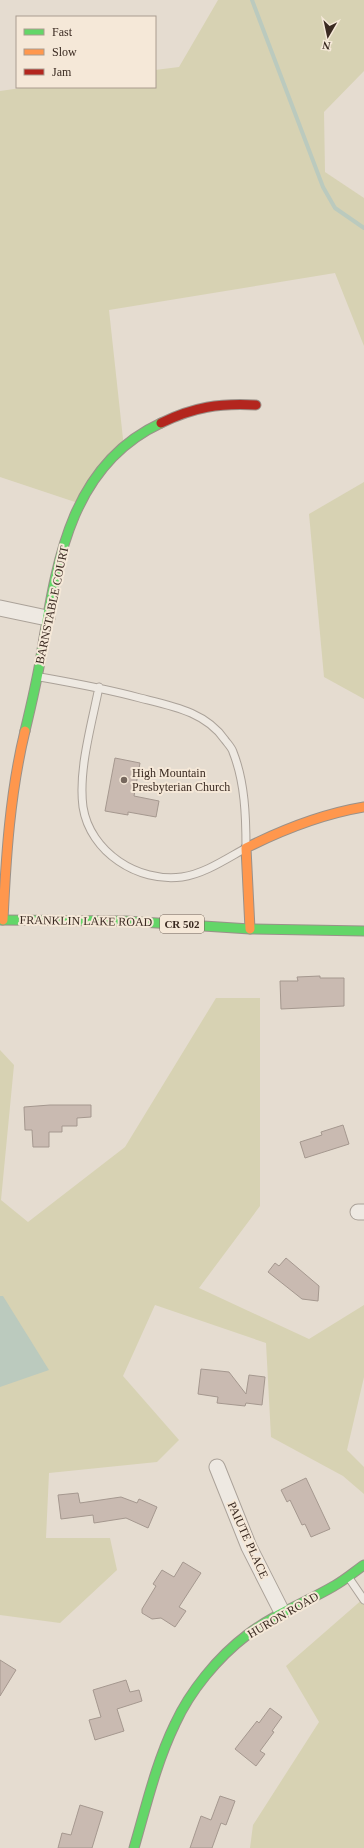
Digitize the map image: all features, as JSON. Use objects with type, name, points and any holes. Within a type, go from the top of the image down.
[{"type":"street","name":"BARNSTABLE COURT","points":[[1,920],[3,873],[16,772],[38,677],[47,618],[64,544],[72,519],[82,498],[95,478],[112,458],[131,441],[150,428],[174,416],[199,407],[228,403],[256,405]]},
{"type":"street","points":[[0,608],[47,618]]},
{"type":"street","points":[[250,929],[246,848],[287,828],[339,811],[364,807]]},
{"type":"street","name":"FRANKLIN LAKE ROAD","points":[[1,920],[126,920],[250,929],[364,931]]},
{"type":"street","name":"PAIUTE PLACE","points":[[217,1467],[249,1547],[282,1612]]},
{"type":"street","name":"HURON ROAD","points":[[134,1848],[164,1749],[175,1723],[192,1695],[226,1654],[247,1635],[282,1612],[335,1586],[364,1565]]},
{"type":"lane","points":[[38,677],[99,687],[181,708],[217,729],[233,751],[242,788],[246,826],[246,848],[200,871],[183,877],[164,878],[143,874],[124,865],[103,848],[91,833],[83,807],[83,767],[99,687]]},
{"type":"lane","points":[[347,1576],[364,1600]]},
{"type":"shaded area","points":[[218,0],[364,0],[364,71],[324,112],[325,172],[364,198],[364,346],[335,273],[109,310],[124,448],[75,502],[0,477],[0,91],[21,88],[156,88],[156,70],[179,67]]},
{"type":"shaded area","points":[[364,482],[364,699],[324,677],[309,514]]},
{"type":"shaded area","points":[[216,998],[260,998],[260,1206],[199,1288],[309,1339],[364,1305],[364,1377],[347,1450],[364,1467],[364,1494],[343,1476],[271,1437],[266,1343],[155,1305],[123,1376],[179,1440],[157,1462],[49,1473],[46,1538],[110,1538],[117,1570],[60,1623],[0,1615],[0,1050],[14,1065],[1,1200],[28,1222],[125,1147]]},
{"type":"shaded area","points":[[0,1296],[3,1296],[49,1370],[0,1387]]},
{"type":"shaded area","points":[[364,1598],[364,1848],[250,1848],[253,1825],[319,1722],[286,1666]]},
{"type":"building","name":"High Mountain Presbyterian Church","points":[[115,758],[140,763],[134,796],[159,801],[156,817],[128,812],[128,815],[105,811]]},
{"type":"building","points":[[320,976],[320,978],[344,978],[344,1006],[281,1009],[280,981],[298,981],[297,977]]},
{"type":"building","points":[[50,1105],[91,1105],[91,1117],[77,1118],[77,1126],[62,1126],[62,1132],[49,1132],[49,1147],[33,1147],[32,1130],[25,1130],[24,1107]]},
{"type":"building","points":[[343,1125],[349,1144],[305,1158],[300,1142],[322,1135],[321,1132]]},
{"type":"building","points":[[286,1258],[319,1286],[318,1301],[302,1299],[268,1272],[275,1263],[279,1266]]},
{"type":"building","points":[[201,1369],[229,1372],[246,1394],[249,1375],[265,1377],[262,1405],[246,1403],[245,1406],[217,1403],[218,1397],[198,1394]]},
{"type":"building","points":[[306,1478],[330,1529],[311,1537],[305,1524],[302,1525],[290,1500],[287,1502],[281,1490]]},
{"type":"building","points":[[78,1493],[80,1503],[121,1497],[137,1503],[139,1499],[157,1507],[148,1528],[126,1518],[94,1523],[93,1515],[61,1519],[58,1495]]},
{"type":"building","points":[[183,1562],[201,1573],[179,1607],[186,1611],[175,1627],[161,1618],[152,1619],[142,1613],[142,1609],[156,1586],[153,1584],[162,1570],[174,1577]]},
{"type":"building","points":[[0,1660],[16,1670],[0,1696]]},
{"type":"building","points":[[126,1680],[130,1692],[139,1690],[142,1701],[117,1709],[124,1731],[95,1740],[89,1720],[101,1717],[93,1690]]},
{"type":"building","points":[[270,1708],[282,1717],[272,1731],[274,1732],[260,1751],[265,1754],[256,1766],[235,1749],[257,1721],[259,1723]]},
{"type":"building","points":[[220,1796],[235,1801],[226,1825],[221,1823],[212,1848],[190,1848],[201,1816],[211,1820]]},
{"type":"building","points":[[80,1805],[103,1812],[92,1848],[58,1848],[62,1833],[71,1835]]},
{"type":"waterway","points":[[252,0],[323,187],[335,208],[364,228]]},
{"type":"traffic: fast","points":[[25,731],[38,675],[53,589],[61,555],[72,523],[86,492],[105,465],[130,442],[161,423]]},
{"type":"traffic: fast","points":[[0,920],[126,921],[250,929],[364,931]]},
{"type":"traffic: fast","points":[[134,1848],[152,1785],[168,1739],[188,1699],[206,1675],[236,1644],[257,1628],[338,1584],[364,1565]]},
{"type":"traffic: slow","points":[[3,920],[7,848],[12,801],[25,731]]},
{"type":"traffic: slow","points":[[250,929],[246,848],[318,818],[364,807]]},
{"type":"traffic: jam","points":[[161,423],[185,413],[207,407],[256,405]]},
{"type":"place","name":"High Mountain Presbyterian Church","points":[[124,780]]}]
